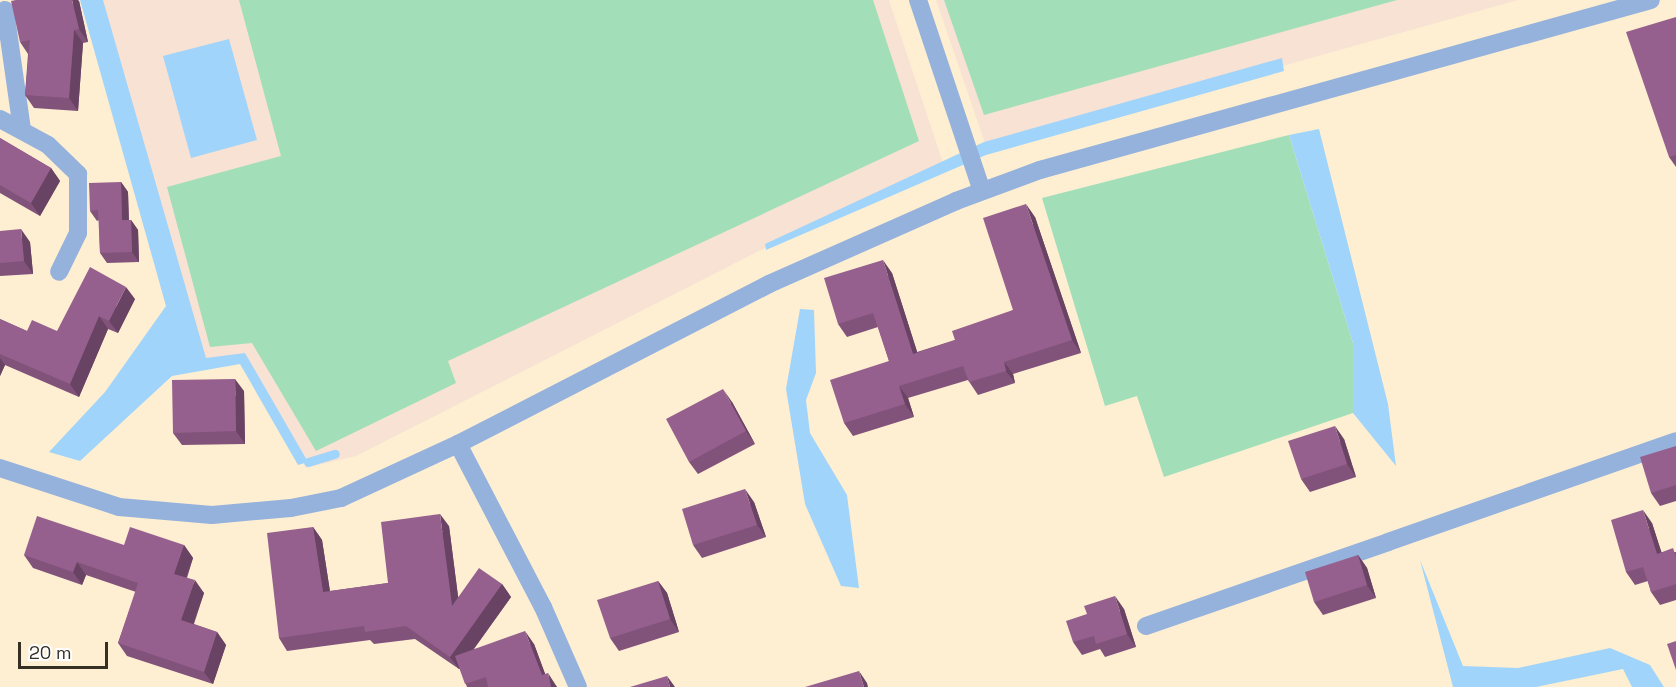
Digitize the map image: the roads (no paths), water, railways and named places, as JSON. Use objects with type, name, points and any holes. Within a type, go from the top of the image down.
[{"type":"street","points":[[918,0],[982,191]]},
{"type":"street","points":[[0,468],[119,507],[212,514],[291,508],[341,498],[458,444],[820,259],[982,191],[1052,167],[1651,0]]},
{"type":"street","points":[[5,10],[22,130]]},
{"type":"street","points":[[0,119],[48,145],[78,174],[78,233],[59,272]]},
{"type":"street","points":[[1146,626],[1676,441]]},
{"type":"street","points":[[458,444],[543,607],[578,687]]},
{"type":"water","points":[[80,0],[103,0],[206,358],[245,353],[308,462],[298,465],[240,364],[172,376],[80,461],[49,452],[105,392],[166,306]]},
{"type":"water","points":[[229,39],[257,140],[191,158],[163,56]]},
{"type":"water","points":[[1282,58],[1284,71],[986,155],[766,250],[765,244],[984,142]]},
{"type":"water","points":[[1319,129],[1388,404],[1396,466],[1353,413],[1353,343],[1289,135]]},
{"type":"water","points":[[800,309],[814,310],[816,373],[806,400],[810,433],[847,495],[859,588],[841,586],[805,504],[786,389]]},
{"type":"water","points":[[1420,560],[1463,666],[1518,668],[1610,648],[1650,665],[1664,687],[1632,687],[1623,669],[1536,687],[1453,687]]},
{"type":"waterway","points":[[308,462],[335,454]]}]
